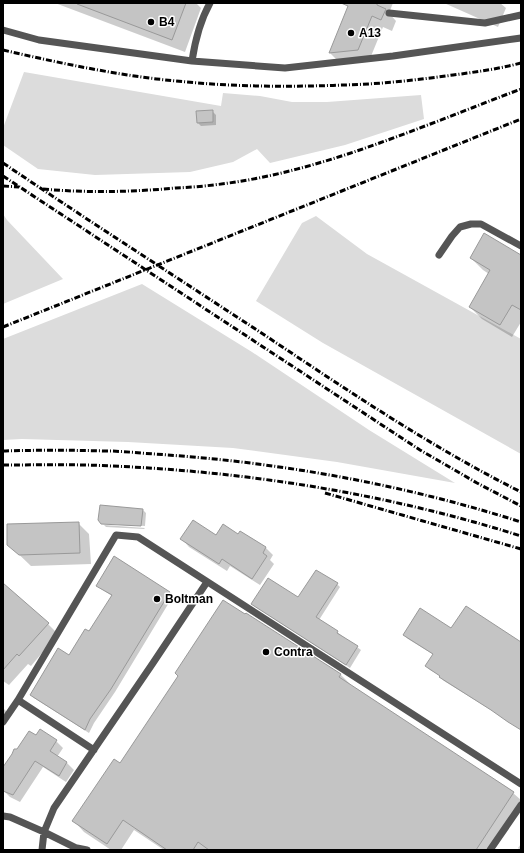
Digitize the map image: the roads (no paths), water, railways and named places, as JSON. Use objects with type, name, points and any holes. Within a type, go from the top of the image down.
[{"type":"lane","points":[[192,61],[204,15],[210,3]]},
{"type":"lane","points":[[389,13],[485,23],[521,14]]},
{"type":"lane","points":[[3,30],[39,40],[192,61],[285,68],[393,56],[521,38]]},
{"type":"lane","points":[[438,255],[460,227],[471,224],[482,224],[521,246]]},
{"type":"lane","points":[[3,722],[18,700],[116,535],[138,537],[521,784]]},
{"type":"lane","points":[[42,850],[44,832],[54,808],[207,582]]},
{"type":"lane","points":[[18,700],[94,750]]},
{"type":"lane","points":[[490,850],[521,805]]},
{"type":"lane","points":[[3,816],[10,817],[78,849],[87,850]]},
{"type":"railway","points":[[3,50],[72,65],[141,77],[207,84],[246,86],[305,86],[385,83],[470,73],[521,63]]},
{"type":"railway","points":[[43,189],[110,192],[194,187],[271,175],[316,164],[360,150],[521,89]]},
{"type":"railway","points":[[3,327],[521,119]]},
{"type":"railway","points":[[3,163],[390,417],[488,475],[521,492]]},
{"type":"railway","points":[[3,176],[420,450],[477,483],[521,506]]},
{"type":"railway","points":[[3,186],[19,187]]},
{"type":"railway","points":[[3,451],[118,451],[200,458],[293,469],[431,496],[521,522]]},
{"type":"railway","points":[[3,465],[112,466],[164,469],[267,480],[370,497],[420,508],[521,536]]},
{"type":"railway","points":[[325,493],[521,549]]},
{"type":"place","name":"B4","points":[[151,22]]},
{"type":"place","name":"A13","points":[[351,33]]},
{"type":"place","name":"Boltman","points":[[157,599]]},
{"type":"place","name":"Contra","points":[[266,652]]}]
